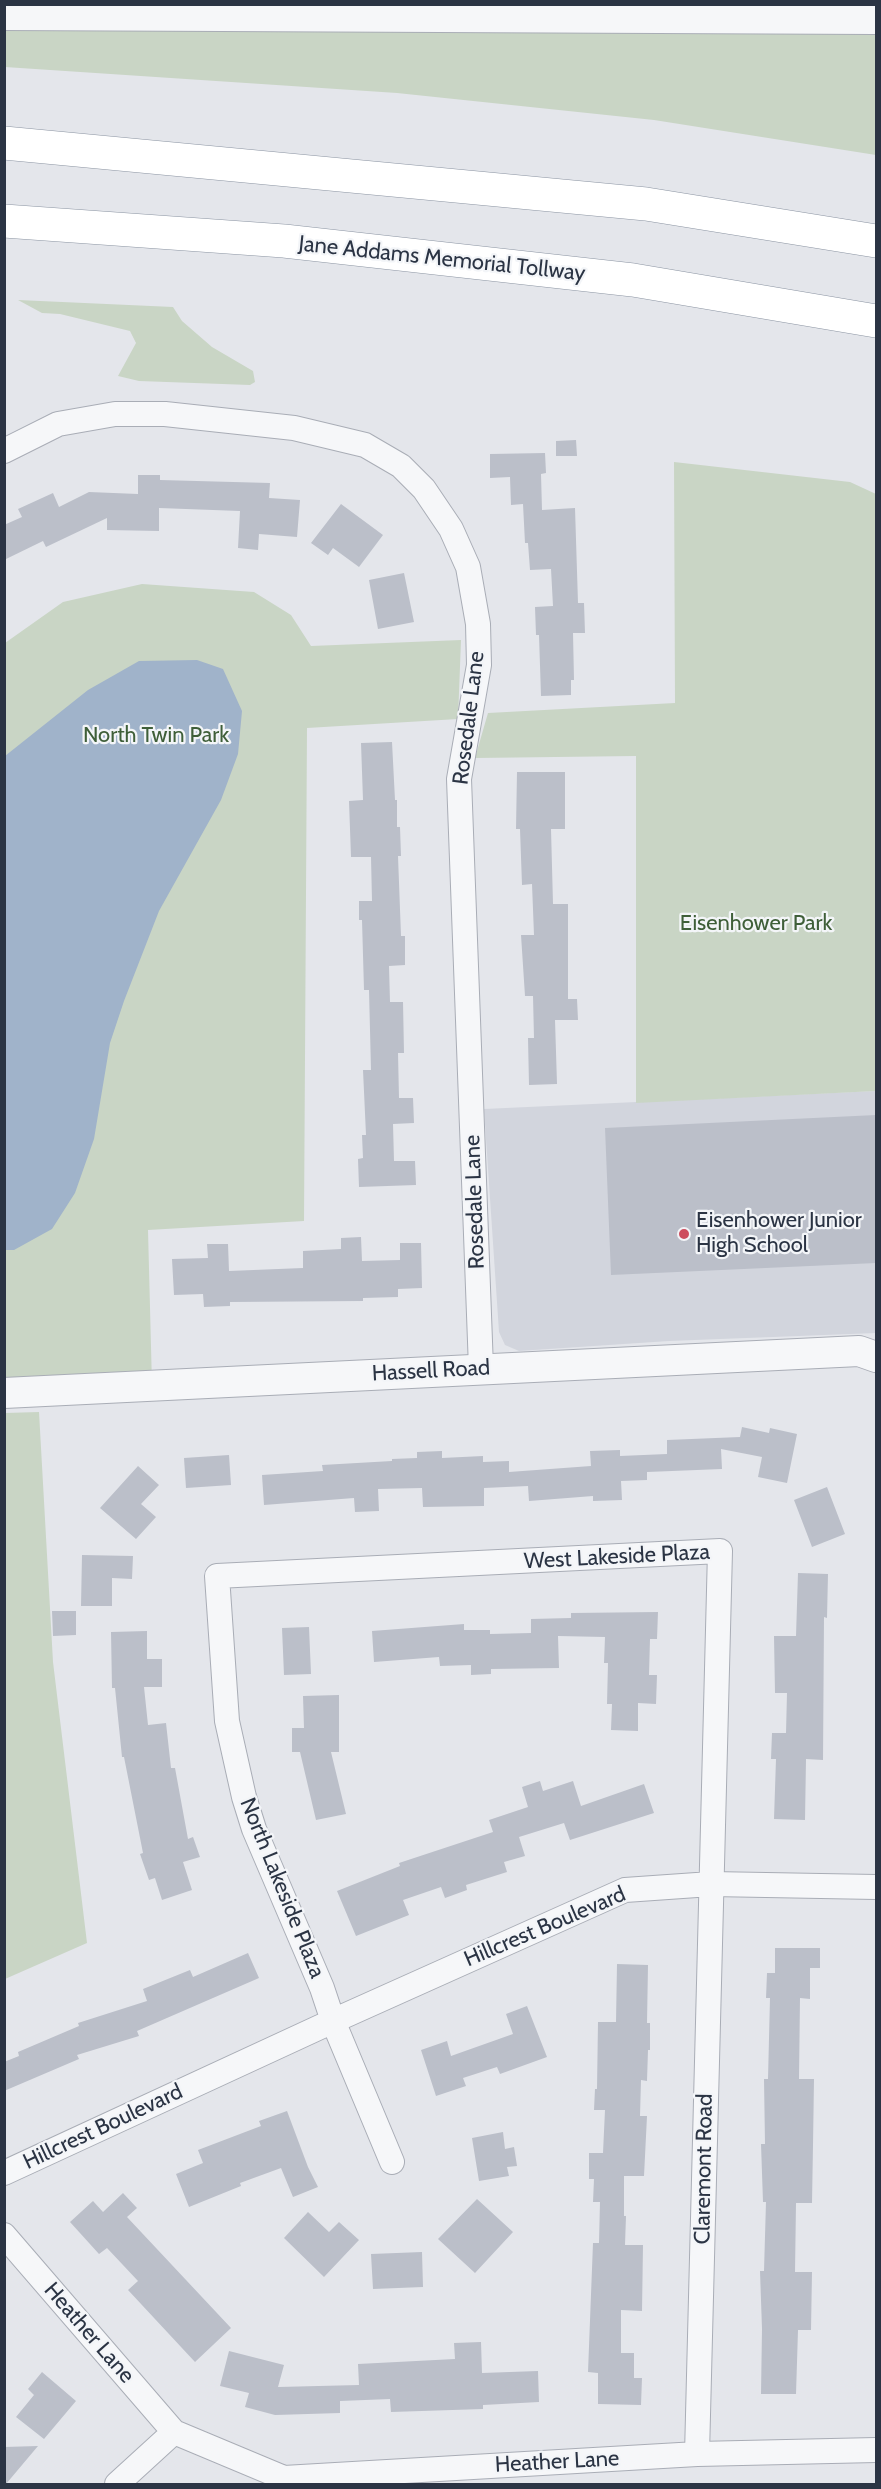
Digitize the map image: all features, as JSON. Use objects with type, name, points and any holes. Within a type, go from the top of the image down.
[{"type":"highway","points":[[4,143],[646,204],[876,242]]},
{"type":"highway","name":"Jane Addams Memorial Tollway","points":[[4,221],[284,241],[610,278],[876,321]]},
{"type":"street","points":[[4,15],[876,19]]},
{"type":"street","name":"Rosedale Lane","points":[[4,451],[58,424],[115,414],[165,414],[294,428],[365,444],[401,466],[424,489],[451,529],[468,567],[478,624],[480,665],[459,779],[481,1368]]},
{"type":"street","name":"Hassell Road","points":[[4,1393],[481,1368],[867,1354]]},
{"type":"street","name":"West Lakeside Plaza","points":[[217,1576],[720,1551],[711,1884]]},
{"type":"street","name":"North Lakeside Plaza","points":[[217,1576],[227,1721],[244,1797],[254,1829],[322,1988],[333,2021]]},
{"type":"street","name":"Hillcrest Boulevard","points":[[4,2173],[333,2021],[625,1890],[711,1884],[876,1887]]},
{"type":"street","name":"Claremont Road","points":[[697,2454],[711,1884]]},
{"type":"street","points":[[333,2021],[392,2162]]},
{"type":"street","name":"Heather Lane","points":[[4,2235],[174,2432],[284,2478],[697,2454],[876,2450]]},
{"type":"street","points":[[117,2484],[174,2432]]},
{"type":"shaded area","name":"Eisenhower Junior High School","points":[[876,1091],[876,1333],[669,1341],[519,1351],[505,1345],[499,1332],[484,1109]]},
{"type":"green space","points":[[5,5],[876,5],[876,155],[654,120],[397,93],[5,67]]},
{"type":"green space","points":[[18,300],[173,307],[182,321],[212,347],[253,371],[255,382],[250,385],[139,381],[118,376],[136,343],[130,331],[60,314],[42,313]]},
{"type":"green space","name":"Eisenhower Park","points":[[674,462],[850,482],[876,494],[876,1091],[636,1103],[636,756],[475,758],[488,713],[675,703]]},
{"type":"green space","name":"North Twin Park","points":[[142,584],[254,592],[291,615],[311,646],[461,640],[458,719],[307,728],[304,1221],[148,1230],[152,1385],[5,1393],[5,643],[63,602]]},
{"type":"green space","points":[[39,1412],[53,1662],[87,1943],[5,1979],[5,1413]]},
{"type":"water","points":[[197,660],[223,669],[242,711],[238,754],[221,800],[159,911],[124,1001],[110,1043],[94,1139],[75,1193],[52,1229],[14,1250],[5,1250],[5,756],[88,690],[139,661]]},
{"type":"building","points":[[576,440],[577,456],[556,456],[556,441]]},
{"type":"building","points":[[545,453],[546,473],[541,474],[542,510],[575,508],[578,603],[584,603],[585,633],[573,633],[574,680],[571,680],[571,695],[541,696],[539,635],[536,635],[535,607],[553,606],[551,569],[530,570],[528,543],[525,543],[523,504],[511,505],[510,477],[490,478],[490,454]]},
{"type":"building","points":[[138,475],[160,475],[160,480],[270,483],[269,498],[300,500],[297,537],[259,534],[258,550],[238,548],[240,511],[159,508],[159,531],[107,530],[107,518],[46,547],[43,541],[4,560],[4,525],[22,517],[18,509],[53,493],[59,507],[89,492],[138,494]]},
{"type":"building","points":[[341,504],[383,535],[359,567],[333,548],[328,555],[311,543]]},
{"type":"building","points":[[404,573],[414,622],[378,629],[369,580]]},
{"type":"building","points":[[392,742],[397,827],[400,827],[401,856],[398,856],[401,936],[405,936],[405,965],[389,966],[390,1002],[403,1002],[404,1053],[398,1053],[399,1098],[413,1098],[414,1123],[393,1124],[394,1161],[415,1161],[416,1185],[359,1187],[358,1159],[363,1158],[362,1135],[366,1135],[363,1070],[371,1070],[369,990],[364,990],[362,920],[359,920],[359,901],[372,901],[371,857],[351,857],[349,801],[363,800],[361,743]]},
{"type":"building","points":[[517,772],[565,772],[565,829],[551,829],[553,904],[568,904],[568,999],[577,999],[578,1020],[555,1020],[557,1084],[529,1085],[528,1038],[534,1038],[533,996],[525,996],[521,935],[534,935],[532,884],[522,885],[520,829],[516,829]]},
{"type":"building","points":[[876,1115],[876,1263],[611,1275],[605,1128]]},
{"type":"building","points":[[361,1237],[362,1261],[400,1260],[400,1243],[421,1243],[422,1288],[398,1289],[398,1297],[363,1298],[363,1301],[230,1302],[230,1306],[204,1307],[203,1294],[174,1295],[172,1259],[208,1258],[207,1244],[228,1244],[229,1271],[303,1268],[303,1251],[341,1249],[341,1238]]},
{"type":"building","points":[[742,1427],[769,1433],[770,1428],[797,1434],[787,1483],[758,1477],[762,1457],[721,1449],[722,1469],[647,1472],[647,1480],[621,1481],[622,1500],[593,1501],[593,1496],[529,1501],[528,1486],[484,1488],[484,1506],[423,1507],[422,1488],[378,1489],[379,1511],[355,1512],[354,1498],[264,1505],[262,1475],[323,1471],[322,1465],[392,1461],[392,1459],[417,1458],[417,1452],[442,1451],[442,1458],[483,1456],[483,1462],[509,1461],[509,1472],[591,1466],[590,1451],[620,1450],[620,1456],[667,1454],[667,1440],[740,1437]]},
{"type":"building","points":[[229,1455],[231,1485],[186,1488],[184,1458]]},
{"type":"building","points":[[138,1466],[159,1485],[141,1504],[156,1517],[136,1539],[100,1508]]},
{"type":"building","points":[[827,1487],[845,1534],[812,1547],[794,1500]]},
{"type":"building","points":[[82,1555],[133,1556],[132,1579],[112,1578],[112,1606],[81,1606]]},
{"type":"building","points":[[798,1573],[828,1574],[827,1618],[824,1617],[823,1760],[806,1759],[805,1820],[774,1819],[776,1759],[771,1759],[772,1733],[786,1733],[787,1693],[775,1693],[774,1636],[796,1636]]},
{"type":"building","points":[[52,1611],[76,1611],[76,1635],[53,1636]]},
{"type":"building","points":[[658,1612],[657,1639],[650,1639],[649,1675],[657,1675],[656,1704],[638,1703],[638,1731],[611,1730],[612,1704],[607,1704],[608,1663],[604,1663],[605,1637],[558,1636],[559,1668],[491,1669],[491,1674],[471,1675],[471,1665],[440,1666],[439,1657],[374,1662],[372,1631],[464,1624],[464,1630],[490,1630],[490,1634],[531,1633],[531,1619],[571,1618],[571,1613]]},
{"type":"building","points":[[309,1627],[311,1674],[284,1675],[282,1628]]},
{"type":"building","points":[[147,1631],[147,1659],[162,1659],[162,1687],[144,1687],[148,1725],[166,1723],[171,1768],[175,1768],[188,1839],[193,1837],[200,1857],[183,1862],[192,1890],[162,1900],[155,1878],[149,1880],[140,1854],[143,1853],[124,1757],[122,1757],[115,1688],[112,1688],[111,1632]]},
{"type":"building","points":[[339,1695],[339,1752],[331,1752],[346,1814],[316,1820],[300,1752],[292,1752],[292,1728],[304,1728],[303,1696]]},
{"type":"building","points":[[540,1781],[543,1791],[573,1781],[581,1806],[644,1784],[654,1813],[570,1840],[564,1823],[519,1837],[525,1856],[504,1862],[507,1872],[466,1885],[467,1890],[445,1898],[441,1887],[403,1900],[409,1915],[356,1936],[337,1891],[400,1866],[399,1863],[493,1832],[489,1820],[528,1807],[522,1787]]},
{"type":"building","points":[[775,1948],[820,1948],[820,1968],[810,1968],[810,1999],[800,1998],[799,2079],[814,2079],[812,2203],[796,2203],[795,2272],[812,2272],[811,2330],[798,2330],[796,2394],[761,2394],[760,2271],[764,2271],[766,2202],[763,2202],[761,2144],[765,2144],[764,2079],[768,2079],[770,1998],[766,1998],[767,1973],[775,1973]]},
{"type":"building","points":[[248,1953],[259,1978],[137,2031],[139,2036],[77,2055],[79,2059],[4,2091],[4,2062],[19,2056],[18,2052],[79,2026],[78,2023],[147,2001],[143,1989],[190,1970],[193,1977]]},
{"type":"building","points":[[617,1964],[648,1965],[647,2023],[650,2023],[650,2050],[648,2050],[647,2081],[641,2080],[640,2116],[647,2116],[644,2176],[624,2176],[625,2245],[643,2245],[642,2311],[621,2310],[621,2353],[634,2353],[634,2378],[642,2378],[641,2405],[598,2404],[598,2373],[588,2372],[593,2243],[599,2243],[600,2202],[593,2202],[594,2179],[589,2179],[589,2153],[603,2153],[605,2110],[594,2110],[595,2089],[597,2089],[598,2022],[616,2022]]},
{"type":"building","points":[[527,2006],[547,2057],[500,2074],[497,2067],[463,2078],[466,2086],[436,2096],[421,2050],[447,2041],[451,2056],[513,2034],[506,2014]]},
{"type":"building","points":[[287,2111],[318,2187],[293,2197],[281,2168],[240,2183],[241,2186],[189,2207],[176,2174],[203,2163],[198,2150],[261,2126],[259,2121]]},
{"type":"building","points":[[503,2132],[505,2149],[514,2147],[517,2166],[507,2167],[509,2176],[479,2181],[472,2138]]},
{"type":"building","points":[[123,2193],[137,2208],[127,2217],[231,2328],[195,2362],[128,2290],[138,2281],[107,2248],[99,2254],[70,2222],[93,2201],[103,2212]]},
{"type":"building","points":[[477,2199],[513,2232],[475,2273],[438,2239]]},
{"type":"building","points":[[308,2212],[329,2232],[339,2222],[359,2240],[324,2277],[284,2238]]},
{"type":"building","points":[[422,2252],[423,2287],[373,2289],[371,2254]]},
{"type":"building","points":[[481,2342],[482,2373],[538,2371],[539,2402],[483,2405],[483,2409],[391,2412],[390,2399],[340,2401],[340,2413],[275,2415],[245,2407],[249,2393],[220,2386],[229,2351],[284,2365],[278,2387],[359,2385],[358,2364],[455,2359],[454,2343]]},
{"type":"building","points":[[42,2372],[76,2401],[44,2439],[16,2417],[34,2395],[28,2389]]},
{"type":"building","points":[[38,2446],[6,2484],[4,2484],[4,2447]]},
{"type":"place","name":"Eisenhower Junior High School","points":[[684,1234]]}]
